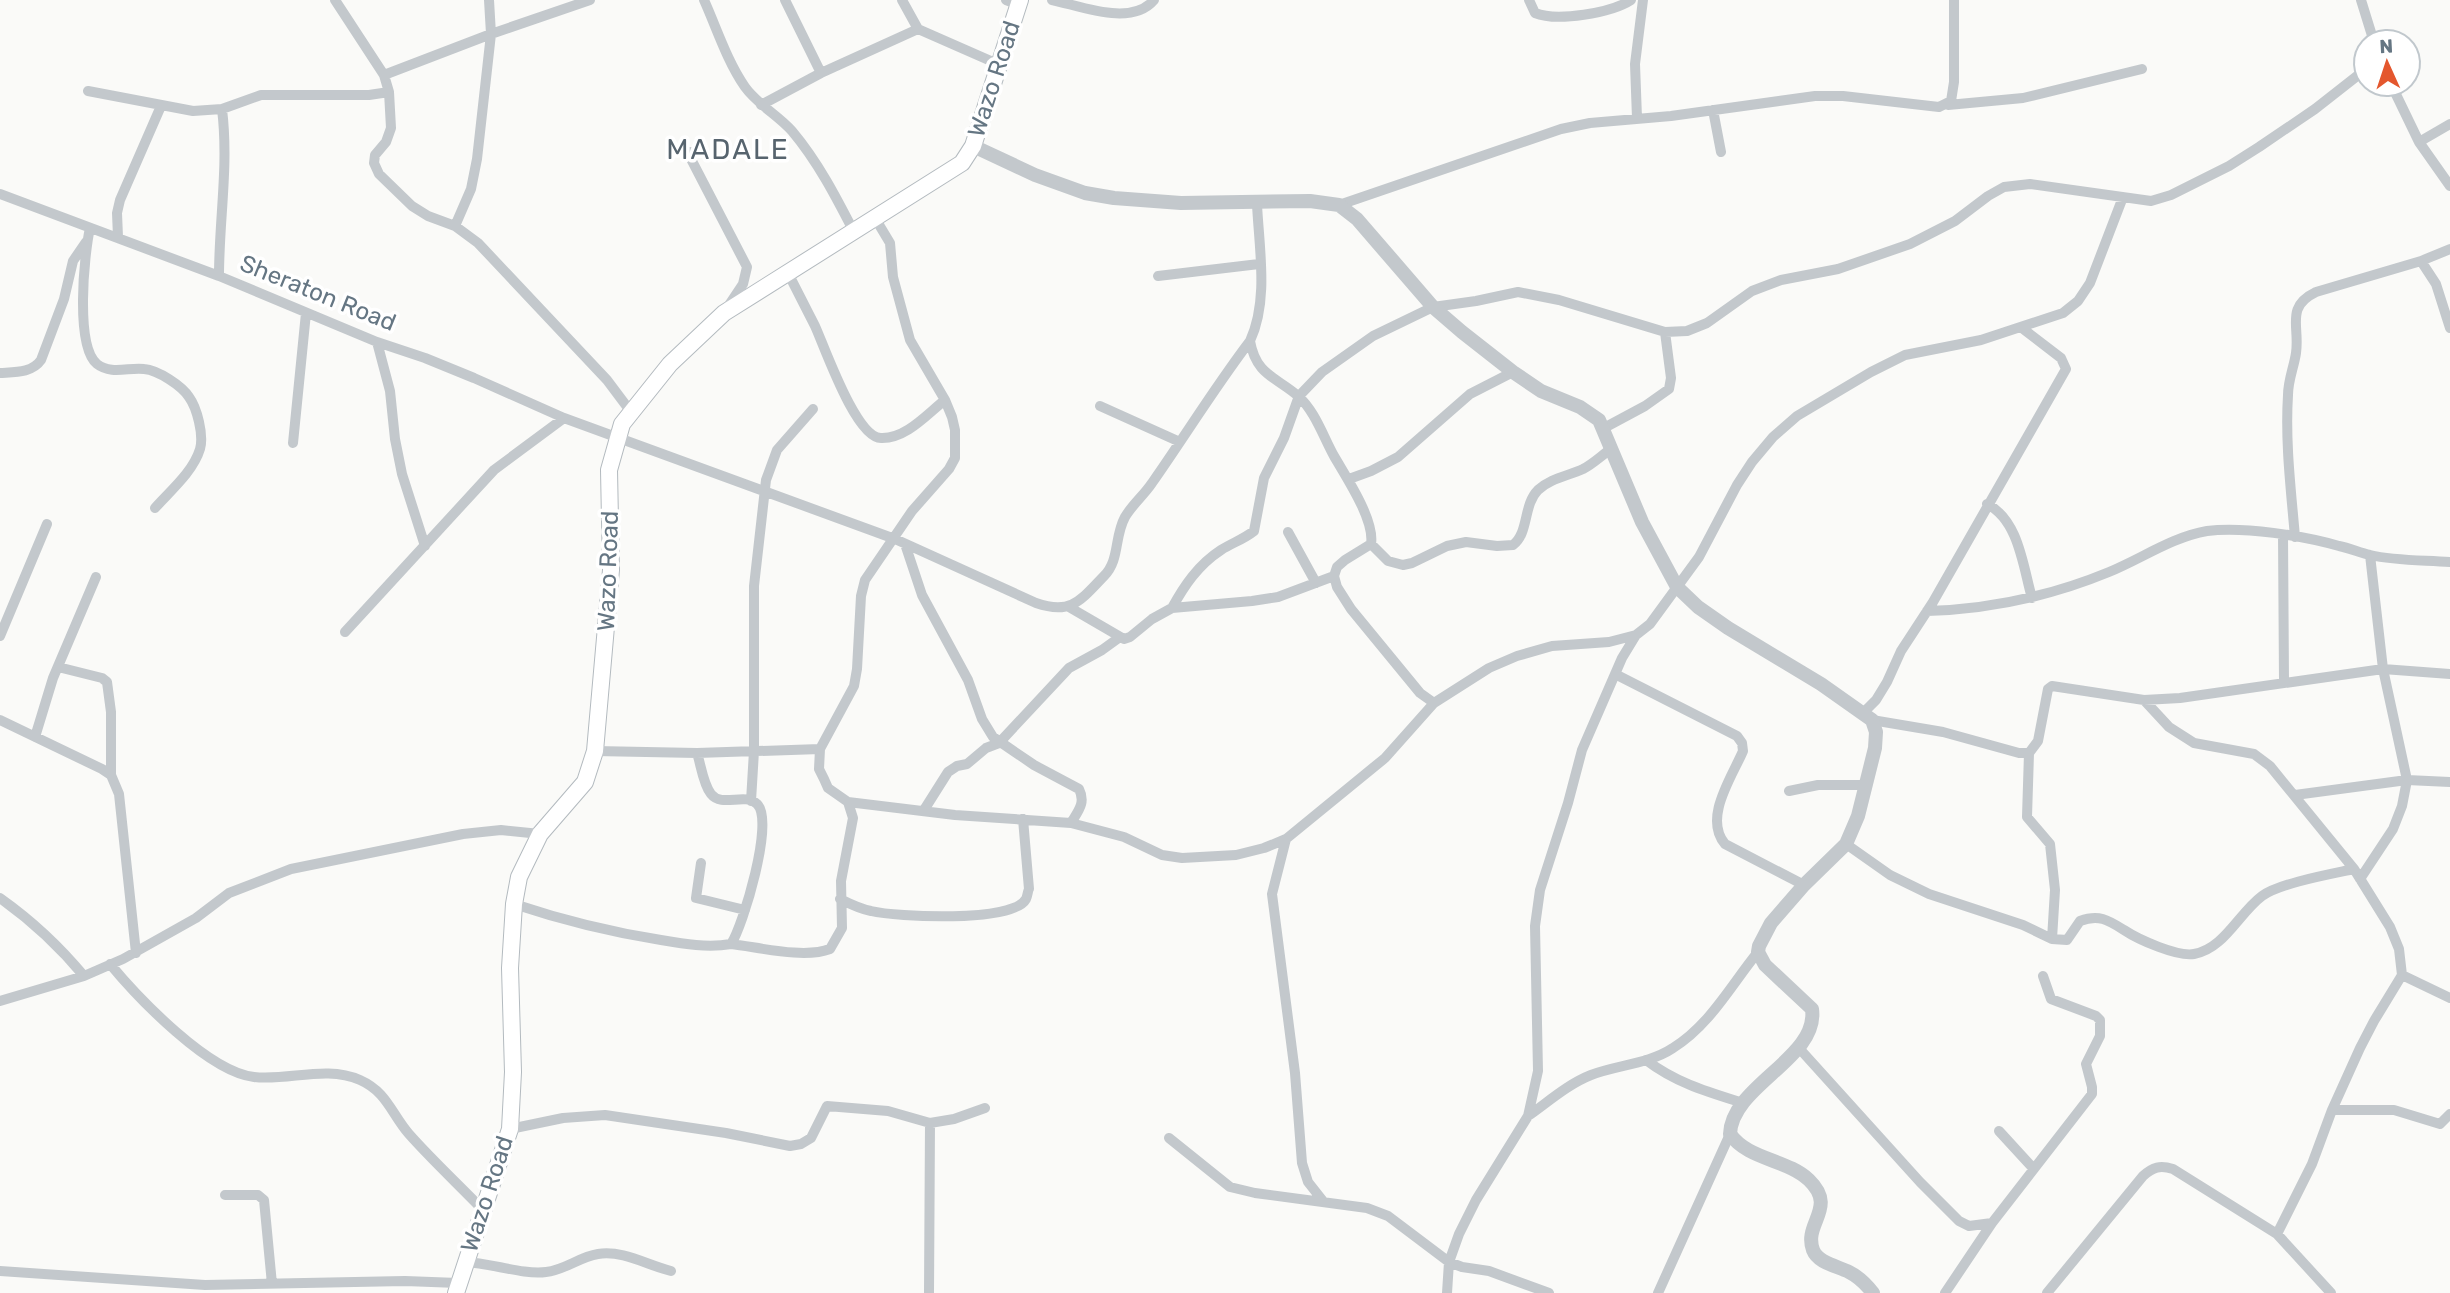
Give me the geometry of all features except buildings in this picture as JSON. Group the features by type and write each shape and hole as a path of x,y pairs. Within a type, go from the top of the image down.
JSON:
{"main road":[{"name":"Wazo Road","path":"457,1288 510,1129 513,1072 510,968 514,904 519,877 540,834 585,782 595,751 611,570 609,470 622,424 670,364 724,313 962,163 973,146 1000,65 1015,2"}],"street":[{"path":"335,0 384,75 391,108 391,128 386,142 375,155 374,163 379,174 412,206 428,216 456,226 478,243 607,380 631,412"},
{"path":"456,226 473,179 491,34 489,0"},
{"path":"550,0 551,13"},
{"path":"384,75 590,0"},
{"path":"704,0 737,74 761,105 781,120 806,149 827,179 855,232"},
{"path":"785,0 821,73"},
{"path":"902,0 918,29 1000,65"},
{"path":"1052,0 1126,13 1135,13 1154,0"},
{"path":"1529,0 1535,13 1543,15 1595,14 1612,10 1632,0"},
{"path":"1637,118 1634,64 1643,0"},
{"path":"1948,105 1951,102 1954,82 1954,0"},
{"path":"2361,0 2370,28"},
{"path":"761,105 821,73 918,29"},
{"path":"973,146 1035,175 1084,193 1145,201 1257,204 1310,201 1339,205 1561,129 1815,96 1843,96 1939,107 2023,98 2142,69"},
{"path":"1172,608 1184,584 1205,562 1254,531 1264,478 1284,438 1299,396 1322,372 1373,336 1433,307 1518,292 1559,300 1665,332 1687,331 1707,323 1752,291 1781,280 1838,269 1910,244 1955,221 2004,187 2029,184 2151,201 2189,188 2276,136 2352,79"},
{"path":"88,91 193,111 222,109 261,95 388,92"},
{"path":"2398,98 2419,142 2450,186"},
{"path":"118,237 120,200 161,106"},
{"path":"219,276 220,232 226,177 222,109"},
{"path":"1713,110 1721,152"},
{"path":"2419,142 2450,124"},
{"path":"690,152 691,159 747,267 743,284 724,313"},
{"name":"Sheraton Road","path":"0,194 89,234 118,237 219,276 377,342 437,363 564,418 900,541 1036,603 1050,608 1069,607"},
{"path":"1447,1293 1449,1262 1459,1234 1476,1200 1528,1116 1538,1071 1536,906 1582,750 1615,674 1636,635 1650,624 1699,557 1752,462 1773,437 1797,416 1905,355 1981,340 2063,313 2078,301 2090,283 2123,197"},
{"path":"1257,204 1259,323 1250,341 1123,522 1115,542 1112,566 1069,607 1124,639 1172,608 1278,597 1334,576"},
{"path":"1339,205 1357,219 1433,307 1513,373 1552,397 1592,414 1604,428 1642,522 1677,587 1698,607 1868,716 2029,753"},
{"path":"876,218 890,243 893,277 910,340 945,400 955,430 955,458 949,469 912,511 900,541 862,588 853,686 820,749 819,769 828,788 848,802 955,815 1071,823 1124,837 1163,855 1182,858 1236,855 1286,839 1385,758 1434,703 1489,668 1552,646 1609,642 1636,635"},
{"path":"0,373 28,370 36,367 41,360 65,299 73,261 89,234"},
{"path":"89,234 83,292 87,350 97,364 107,368 127,371 146,369 168,380 190,398 198,425 201,443 196,458 155,508"},
{"path":"2295,537 2287,423 2290,376 2296,354 2296,310 2303,298 2316,292 2421,261 2450,249"},
{"path":"2421,261 2436,284 2450,328"},
{"path":"1158,276 1259,264"},
{"path":"788,273 853,410 871,435 882,438 902,433 945,400"},
{"path":"293,443 306,313"},
{"path":"1868,716 1901,651 1927,611 2066,369 2061,358 2022,328"},
{"path":"1604,428 1645,406 1669,389 1671,378 1665,332"},
{"path":"1250,341 1252,353 1266,373 1299,396 1325,435 1349,479 1371,534 1371,544 1388,561 1403,565 1412,563 1440,548 1466,542 1513,545 1520,537 1528,505 1537,491 1554,480 1585,468 1611,449"},
{"path":"377,342 390,391 402,474 425,546"},
{"path":"1349,479 1398,457 1470,394 1513,373"},
{"path":"1100,406 1180,442"},
{"path":"751,801 754,751 754,586 764,492 770,464 777,450 813,409"},
{"path":"345,632 494,470 564,418"},
{"path":"1987,504 1998,509 2012,531 2032,598"},
{"path":"0,636 47,524"},
{"path":"1927,611 1949,611 2032,598 2098,576 2180,539 2206,531 2230,529 2283,535 2370,555 2450,562"},
{"path":"1288,532 1317,583"},
{"path":"2283,535 2284,682"},
{"path":"900,541 922,595 968,680 982,719 996,740 1079,789 1082,805 1071,823"},
{"path":"1371,544 1337,567 1334,576 1337,587 1351,609 1420,693 1434,703"},
{"path":"1846,844 1889,875 1929,894 2023,926 2052,939 2067,940 2080,922 2103,918 2125,931 2178,953 2191,955 2204,952 2216,944 2264,894 2357,874 2393,829 2402,806 2407,780 2383,669 2370,555"},
{"path":"35,737 58,667 96,576"},
{"path":"924,810 948,772 967,764 996,740 1069,668 1121,637"},
{"path":"58,667 102,678 108,684 111,775 119,794 123,820 128,894 136,953"},
{"path":"2052,939 2054,870 2050,844 2027,817 2029,753 2038,741 2048,690 2052,686 2144,700 2180,698 2383,669 2450,674"},
{"path":"1615,674 1737,736 1743,751 1718,809 1717,830 1721,840 1804,885"},
{"path":"2144,700 2179,735 2194,743 2254,754 2270,766 2357,874 2390,927 2399,949 2402,975 2374,1021 2332,1110 2312,1164 2277,1234"},
{"path":"1528,1116 1588,1076 1671,1050 1711,1016 1758,952 1771,923 1804,885 1846,844 1867,785 1875,748 1876,732 1868,716"},
{"path":"0,720 111,775"},
{"path":"595,751 697,753 820,749"},
{"path":"697,753 713,796 723,800 751,801 761,809 762,841 738,934 730,944"},
{"path":"2295,795 2407,780 2450,782"},
{"path":"1789,791 1818,785 1867,785"},
{"path":"514,904 579,925 687,944 730,944 799,952 827,950 837,940 841,931 841,881 853,818 848,802"},
{"path":"853,818 866,804"},
{"path":"841,899 873,912 947,917 1007,910 1021,904 1027,899 1028,888 1023,819"},
{"path":"0,1001 84,976 136,953 196,918 229,893 291,869 463,834 501,830 540,834"},
{"path":"1286,839 1274,887 1273,910 1284,976 1302,1163 1308,1182 1323,1201"},
{"path":"701,863 696,898 745,910"},
{"path":"0,898 66,954 84,976"},
{"path":"1658,1293 1730,1134 1730,1126 1743,1103 1798,1047 1811,1028 1812,1009 1765,965 1758,952"},
{"path":"110,964 129,986 181,1035 219,1064 236,1073 254,1077 305,1073 344,1076 371,1086 385,1097 408,1133 483,1210"},
{"path":"1945,1293 1992,1223 2092,1094 2086,1064 2102,1028 2101,1020 2050,999 2043,975"},
{"path":"2402,975 2450,998"},
{"path":"1798,1047 1920,1182 1959,1221 1969,1226 1992,1223"},
{"path":"1646,1060 1689,1086 1743,1103"},
{"path":"510,1129 563,1118 605,1115 726,1133 790,1146 802,1144 811,1138 827,1106 888,1111 930,1123 954,1119 985,1108"},
{"path":"2332,1110 2395,1110 2433,1124 2448,1121"},
{"path":"929,1293 930,1123"},
{"path":"1999,1131 2033,1168"},
{"path":"1730,1134 1742,1147 1807,1178 1821,1200 1820,1213 1811,1241 1814,1253 1850,1272 1873,1293"},
{"path":"1169,1138 1230,1187 1255,1194 1367,1208 1388,1216 1449,1262 1489,1271 1549,1293"},
{"path":"2047,1293 2143,1176 2155,1167 2173,1170 2277,1234 2331,1293"},
{"path":"225,1195 258,1195 264,1200 272,1284"},
{"path":"465,1262 547,1272 563,1269 597,1254 611,1254 627,1256 671,1271"},
{"path":"0,1271 247,1289 272,1284 405,1281 457,1288"}],"district":[{"name":"MADALE","path":"728,149"}]}
